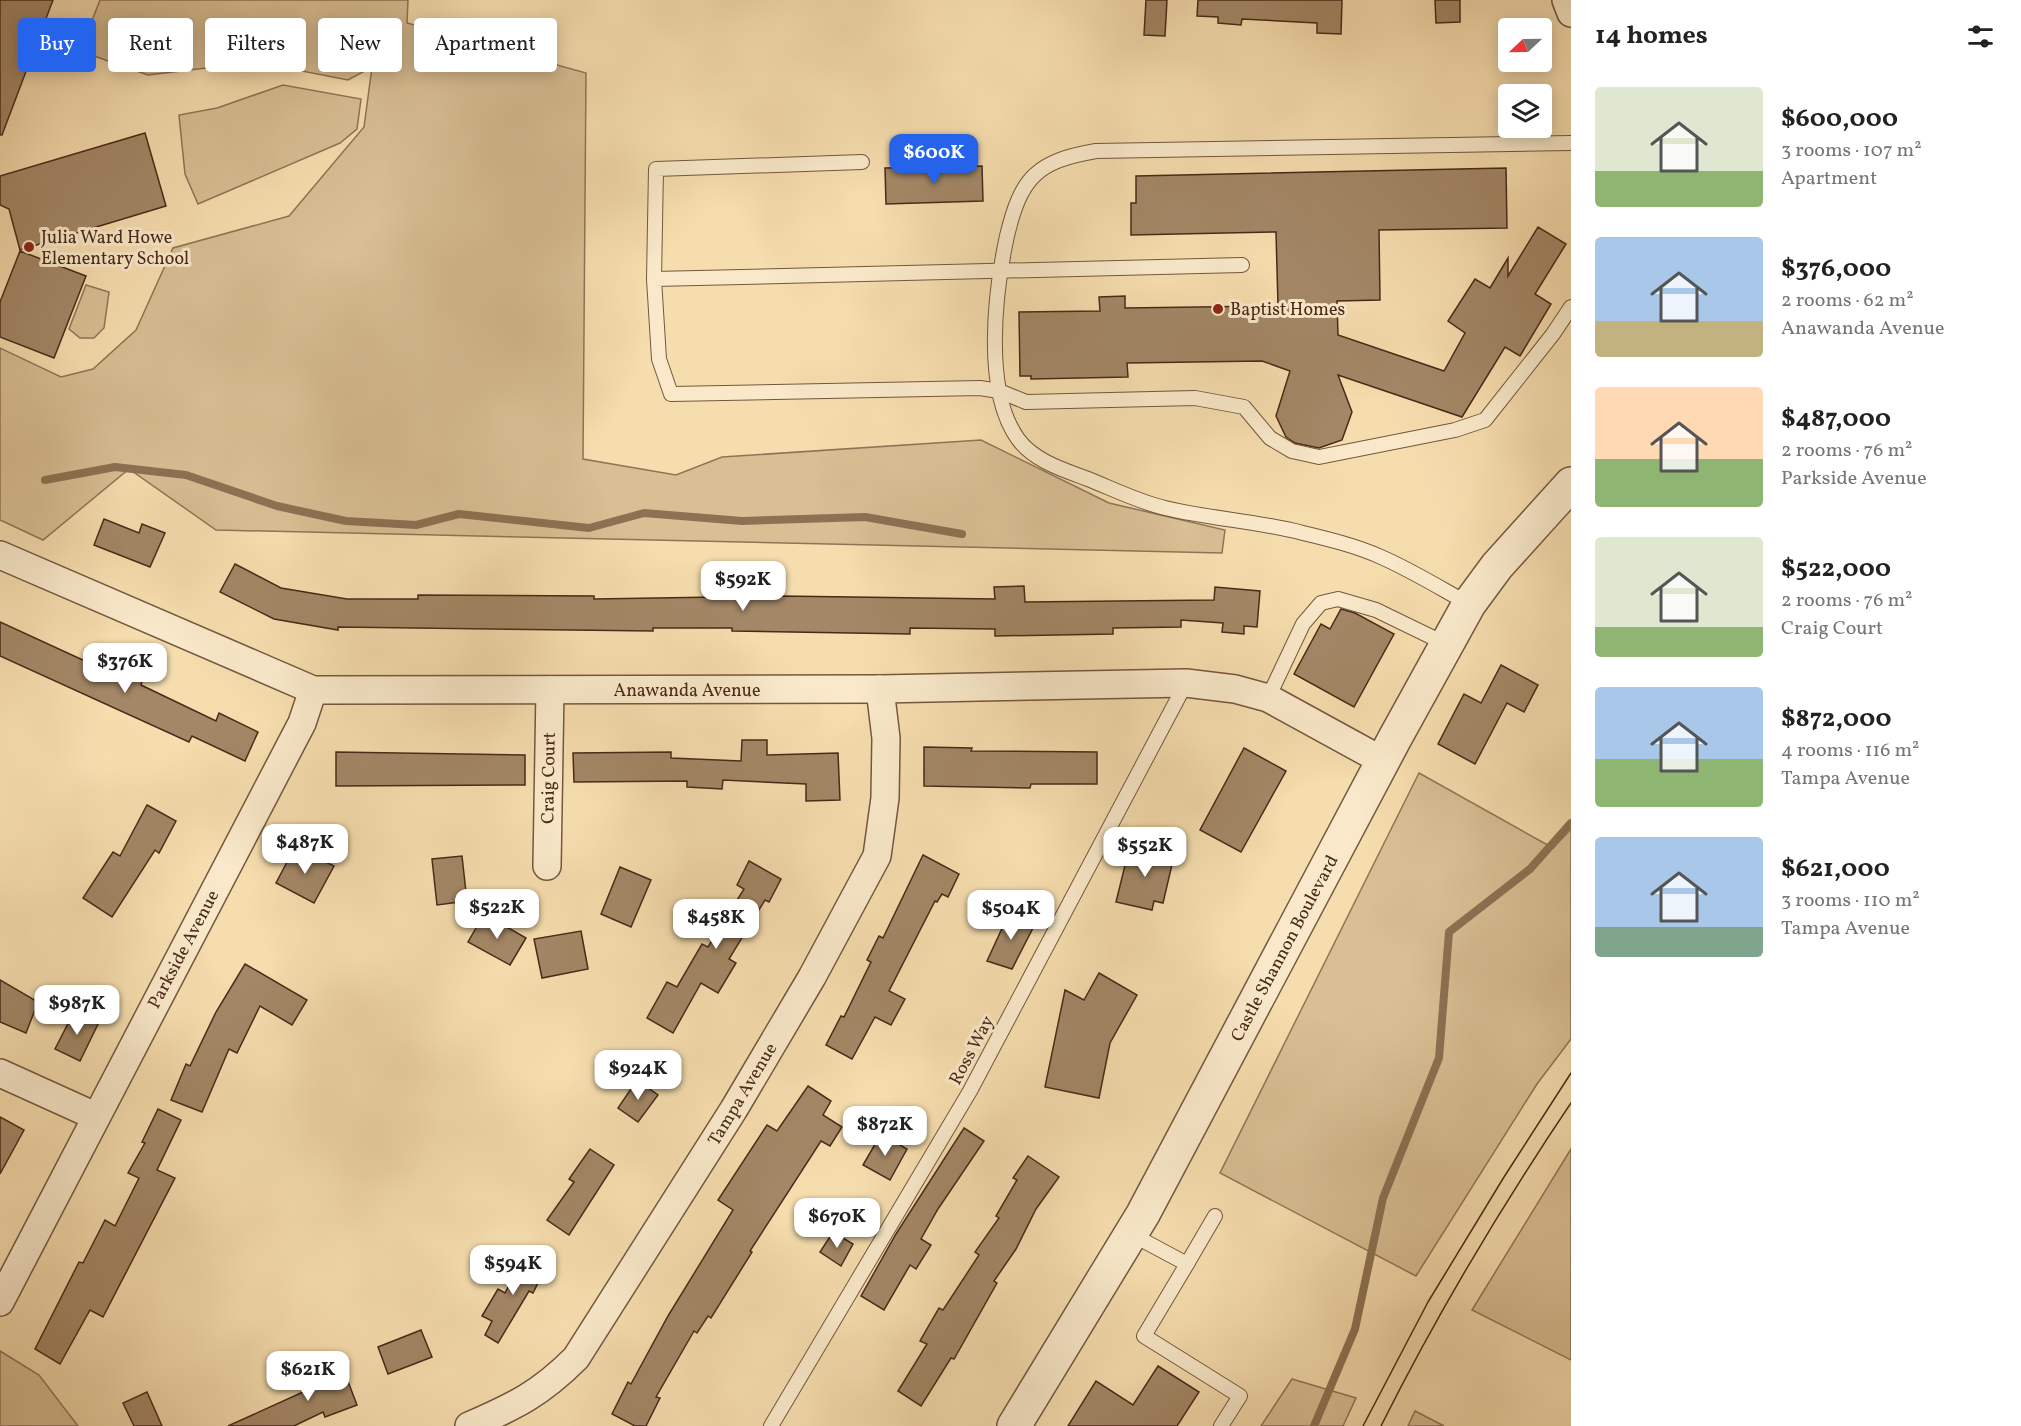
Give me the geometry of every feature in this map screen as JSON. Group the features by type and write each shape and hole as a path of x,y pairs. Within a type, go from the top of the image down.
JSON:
{"street":[{"path":"1566,0 1571,13"},
{"name":"Castle Shannon Boulevard","path":"1014,1426 1131,1234 1469,604 1497,566 1571,484"},
{"name":"Anawanda Avenue","path":"0,555 313,690 880,689 1186,683 1235,689 1268,698 1383,761"},
{"name":"Tampa Avenue","path":"468,1426 512,1407 549,1385 576,1358 734,1109 812,977 877,856 885,778 886,738 880,689"},
{"name":"Parkside Avenue","path":"0,1302 302,723 313,690"},
{"name":"Craig Court","path":"547,866 550,690"},
{"path":"0,1074 95,1116"}],"lane":[{"path":"1469,604 1380,556 1302,532 1163,508 1053,466 1030,451 1018,440 1006,417 999,391 996,356 999,273 1014,206 1024,185 1057,159 1074,154 1096,151 1299,146 1571,143"},
{"path":"862,162 656,169 654,279 659,359 671,394 980,388 999,391 1026,402 1196,398 1244,407 1270,438 1292,451 1319,457 1455,430 1485,420 1553,334 1571,307"},
{"path":"654,279 999,273 1242,265"},
{"path":"1268,698 1303,624 1321,603 1338,599 1376,610 1446,644"},
{"name":"Ross Way","path":"771,1426 970,1091 1186,683"},
{"path":"1215,1216 1144,1336 1240,1396 1221,1426"},
{"path":"1131,1234 1187,1264"}],"shaded area":[{"path":"100,0 408,0 407,23 414,25 414,72 557,72 557,65 586,73 583,459 676,475 722,457 981,440 1109,503 1225,530 1222,553 216,530 129,469 43,540 0,520 0,348 61,377 93,369 136,330 173,248 289,216 364,127 371,72 402,72 402,18 318,18 318,72 363,72 348,80 306,72 306,18 205,18 205,68 193,70 193,18 108,18 108,61 96,57 96,18 93,18"},
{"path":"140,72 173,72 148,75"},
{"path":"283,85 361,99 357,129 340,143 198,204 185,174 179,115 217,108"},
{"path":"86,285 109,292 104,328 94,338 80,338 69,329"},
{"path":"1419,773 1553,848 1571,829 1571,1039 1537,1084 1416,1276 1220,1173"},
{"path":"1571,1149 1571,1360 1472,1310"},
{"path":"0,1351 39,1375 78,1426 0,1426"},
{"path":"1292,1379 1356,1398 1343,1426 1261,1426"},
{"path":"1415,1411 1444,1426 1408,1426"}],"building":[{"path":"0,0 53,0 46,18 18,18 18,72 26,72 2,135 0,135"},
{"path":"1146,0 1167,0 1165,36 1144,35"},
{"path":"1198,0 1342,0 1341,34 1317,33 1317,23 1242,19 1241,25 1218,23 1218,17 1197,16"},
{"path":"1435,0 1460,0 1460,22 1436,23"},
{"name":"Julia Ward Howe Elementary School","path":"145,133 166,206 20,250 9,209 0,205 0,176"},
{"path":"982,166 983,201 886,204 885,168"},
{"name":"Baptist Homes","path":"1506,168 1507,228 1379,230 1380,300 1337,301 1338,335 1444,371 1465,333 1448,321 1475,279 1490,288 1508,258 1508,276 1538,227 1566,244 1535,294 1551,304 1520,356 1505,347 1462,417 1338,375 1352,412 1342,440 1319,448 1295,443 1286,437 1276,416 1290,371 1262,361 1127,363 1128,377 1031,379 1031,376 1020,376 1019,312 1100,311 1099,297 1125,296 1125,308 1278,306 1276,232 1131,235 1131,203 1136,203 1136,176"},
{"path":"20,251 86,276 54,358 0,337 0,302"},
{"path":"104,519 139,533 142,524 165,533 150,567 94,545"},
{"path":"235,564 281,588 347,599 418,599 418,595 594,596 594,599 780,596 995,599 994,587 1024,586 1025,602 1214,600 1215,587 1260,591 1257,627 1244,626 1244,634 1222,632 1223,623 1181,620 1181,627 1113,628 1113,634 995,636 995,629 910,628 910,634 732,631 732,628 653,628 653,631 338,627 338,630 274,619 220,592"},
{"path":"1341,609 1355,613 1394,634 1354,707 1294,674 1321,624 1330,629"},
{"path":"0,622 98,667 101,662 142,682 141,685 216,721 219,713 258,732 245,761 192,736 189,742 0,656"},
{"path":"1501,665 1538,685 1524,712 1507,703 1475,764 1438,744 1464,694 1481,703"},
{"path":"742,740 767,740 767,755 838,753 840,800 806,801 806,784 723,780 722,789 687,787 687,781 574,782 573,753 671,752 671,758 741,761"},
{"path":"924,747 972,748 971,751 1097,752 1097,784 1031,784 1030,788 924,786"},
{"path":"1244,748 1286,771 1241,852 1200,830"},
{"path":"336,752 525,755 525,785 336,786"},
{"path":"147,805 176,821 159,853 155,850 112,917 83,898 113,852 120,856"},
{"path":"1130,845 1174,856 1163,903 1154,901 1152,910 1116,902"},
{"path":"295,847 334,866 314,903 276,883"},
{"path":"923,855 959,874 948,897 942,894 937,902 935,901 889,991 905,999 891,1025 875,1017 852,1059 826,1045 841,1016 844,1017 871,962 867,960 879,936 883,938"},
{"path":"462,856 467,901 437,905 432,859"},
{"path":"749,861 781,879 769,902 765,900 729,959 736,963 718,993 701,983 673,1033 647,1018 667,982 677,987 702,944 708,947 744,889 737,885"},
{"path":"620,867 651,880 631,927 601,914"},
{"path":"1010,911 1035,924 1012,969 987,961"},
{"path":"484,914 526,938 510,965 468,942"},
{"path":"581,931 588,969 542,978 534,939"},
{"path":"245,964 307,1000 292,1025 260,1006 237,1053 229,1049 202,1112 171,1100 186,1064 190,1066 216,1012"},
{"path":"1099,973 1137,995 1110,1043 1099,1098 1045,1087 1065,990 1084,1000"},
{"path":"0,980 38,1002 26,1033 0,1022"},
{"path":"75,1010 99,1022 80,1061 55,1049"},
{"path":"637,1080 658,1095 638,1122 618,1108"},
{"path":"808,1086 831,1101 823,1115 842,1127 830,1146 821,1141 750,1251 752,1252 711,1318 708,1316 697,1333 694,1331 656,1397 660,1398 646,1426 635,1426 612,1414 628,1382 631,1384 668,1316 733,1210 718,1200 767,1125 777,1131"},
{"path":"158,1109 181,1120 157,1170 175,1178 103,1317 90,1310 60,1364 35,1349 79,1262 83,1263 105,1220 115,1226 139,1178 128,1173 145,1143 142,1142"},
{"path":"0,1117 24,1130 0,1174"},
{"path":"964,1128 984,1141 938,1209 921,1239 931,1245 916,1269 910,1265 884,1310 861,1296 896,1234"},
{"path":"881,1134 907,1149 890,1180 863,1165"},
{"path":"590,1149 614,1165 569,1235 547,1220 574,1182 569,1179"},
{"path":"1028,1156 1059,1177 1036,1209 1016,1249 994,1281 997,1283 954,1359 951,1358 921,1406 898,1391 927,1344 920,1341 939,1308 943,1310 979,1255 975,1252 999,1218 996,1216 1017,1180 1013,1178"},
{"path":"833,1232 853,1244 841,1266 820,1252"},
{"path":"526,1252 548,1263 533,1293 529,1291 498,1343 485,1335 492,1321 482,1316 498,1289 505,1293"},
{"path":"421,1330 432,1357 388,1374 378,1347"},
{"path":"341,1363 357,1405 325,1417 323,1412 294,1426 228,1426 314,1387 309,1375"},
{"path":"1158,1366 1199,1392 1177,1426 1068,1426 1096,1381 1133,1405"},
{"path":"147,1392 162,1426 134,1426 123,1403"}],"waterway":[{"path":"45,480 115,467 186,475 277,506 346,521 416,525 459,514 589,528 644,513 742,521 865,517 962,534"},
{"path":"1314,1426 1355,1329 1383,1198 1439,1058 1449,932 1530,869 1571,823"}],"tram line":[{"path":"1363,1426 1428,1302 1571,1073"},
{"path":"1381,1426 1424,1343 1471,1261 1571,1103"}],"place":[{"name":"Julia Ward Howe Elementary School","path":"29,247"},
{"name":"Baptist Homes","path":"1218,309"}]}
